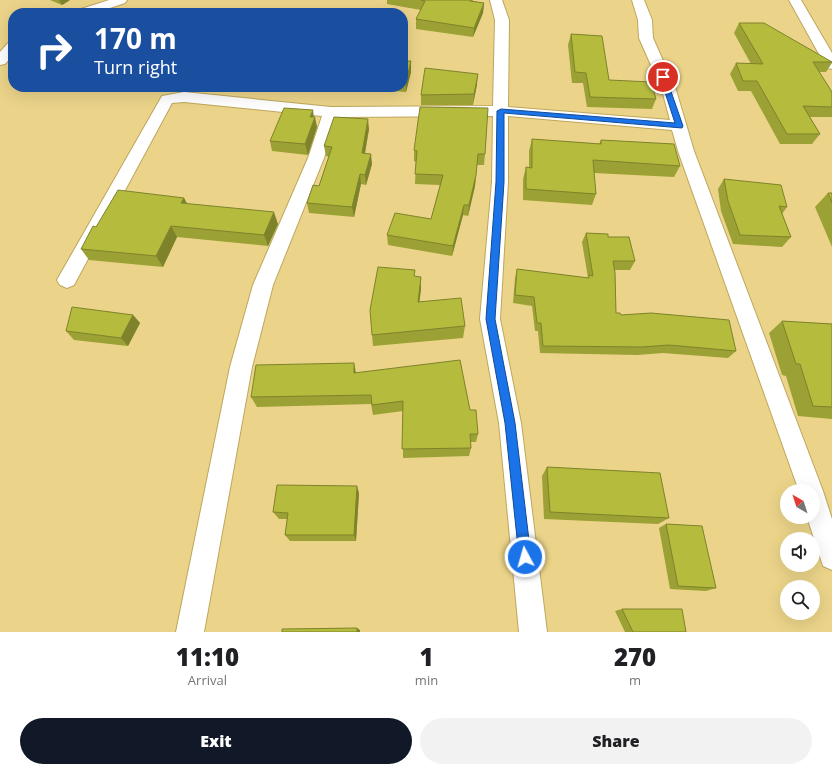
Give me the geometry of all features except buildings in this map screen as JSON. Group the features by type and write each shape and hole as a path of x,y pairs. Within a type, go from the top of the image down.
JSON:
{"street":[{"path":"98,8 121,0"},
{"path":"496,0 502,20 500,182 490,319 510,423 533,632"},
{"path":"638,0 645,20 646,38 669,90 686,151 808,484"},
{"path":"795,0 832,65"},
{"path":"0,61 8,52"},
{"path":"67,280 167,99 184,97 331,112 501,111 679,126"},
{"path":"190,632 191,620 220,487 241,367 263,286 316,158 331,112"},
{"path":"820,520 832,557"}],"route":[{"path":"525,557 510,423 490,319 500,182 501,111 679,126 669,90 663,77"}]}
